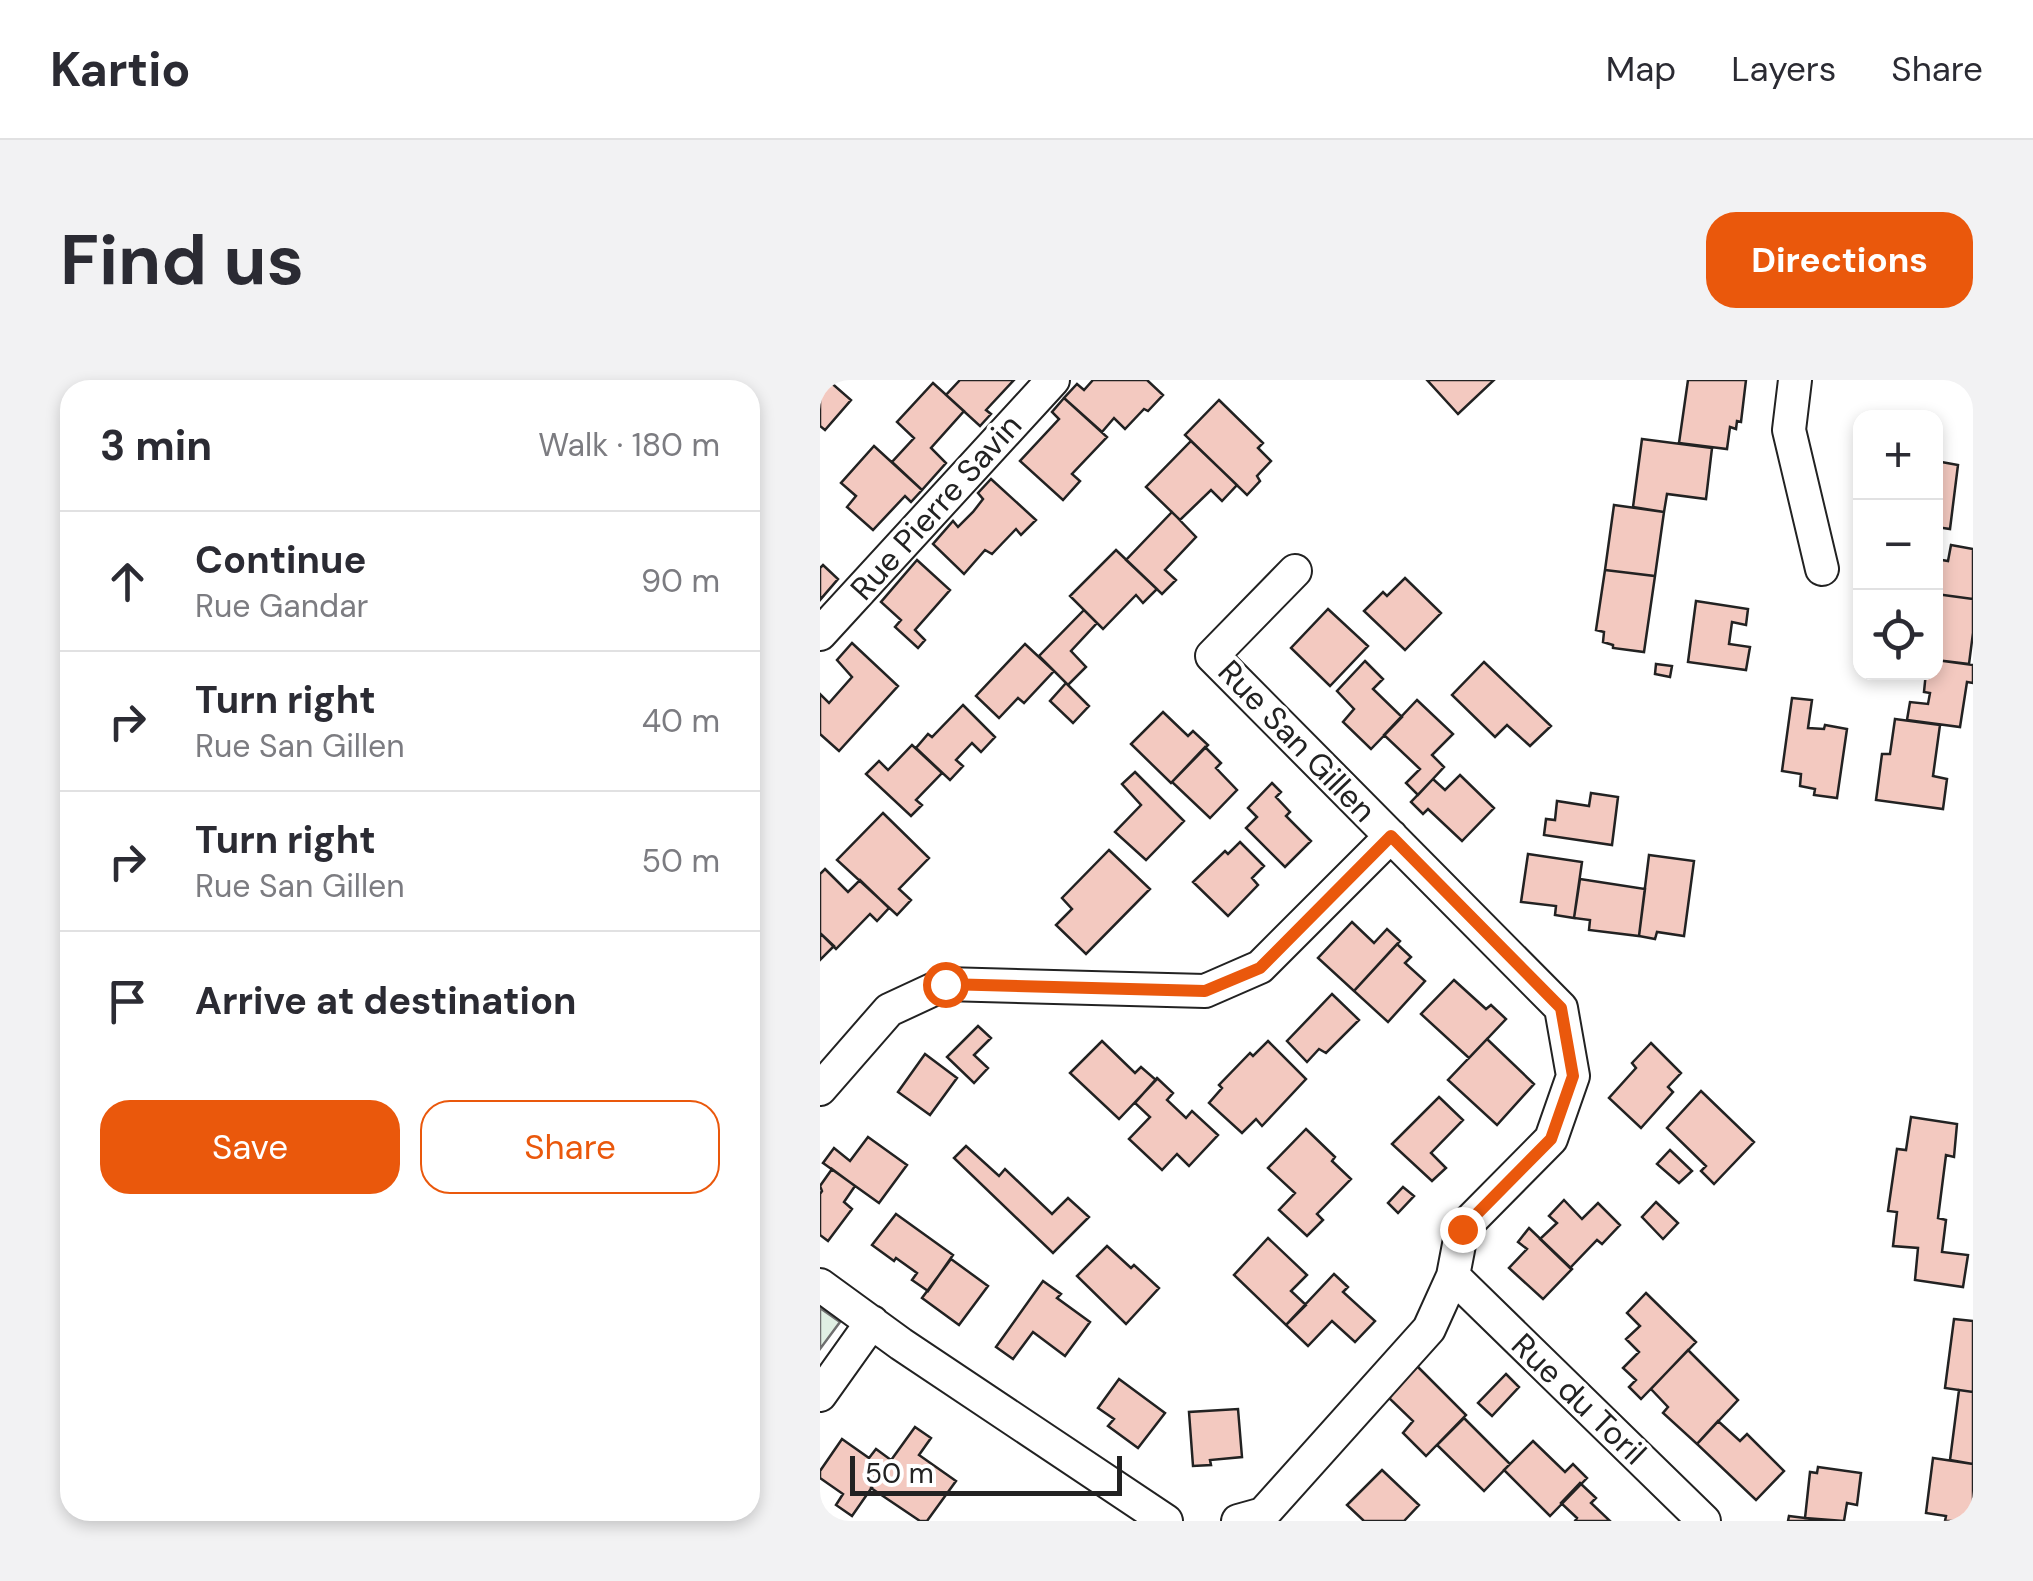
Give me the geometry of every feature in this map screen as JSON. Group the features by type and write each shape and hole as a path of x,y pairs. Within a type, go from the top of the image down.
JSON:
{"street":[{"name":"Rue Pierre Savin","path":"820,634 1053,380"},
{"path":"1795,380 1789,430 1822,569"},
{"name":"Rue San Gillen","path":"1238,1521 1264,1514 1429,1329 1453,1276 1462,1229 1551,1139 1573,1076 1561,1008 1212,656 1295,571"},
{"path":"820,1089 890,1010 945,984 1205,991 1260,968 1391,836"},
{"name":"Rue du Toril","path":"1453,1276 1704,1521"},
{"path":"820,1285 900,1344 1166,1521"},
{"path":"820,1395 872,1322"}],"green space":[{"path":"820,1308 840,1322 820,1349"}],"building":[{"path":"828,380 851,400 825,430 820,426 820,381 824,384"},
{"path":"960,380 1014,380 986,410 991,414 980,426 946,395"},
{"path":"1093,380 1147,380 1163,395 1125,429 1114,418 1102,432 1064,398 1077,384 1084,390"},
{"path":"1427,380 1494,380 1458,414"},
{"path":"1688,380 1746,380 1741,422 1737,421 1736,429 1730,427 1727,449 1679,443"},
{"path":"933,383 964,411 931,448 946,463 922,490 892,462 914,438 897,422"},
{"path":"1064,398 1107,437 1072,474 1080,481 1063,500 1020,461 1059,419 1052,412"},
{"path":"1219,400 1263,443 1258,448 1271,461 1247,495 1185,435"},
{"path":"1642,439 1712,448 1706,499 1667,494 1664,512 1633,507"},
{"path":"1191,441 1237,485 1222,501 1211,490 1180,520 1146,487"},
{"path":"874,446 922,490 911,502 905,496 873,530 847,507 856,496 841,483"},
{"path":"1943,462 1958,465 1950,529 1943,528"},
{"path":"991,479 1036,520 1021,535 1016,529 992,554 985,550 964,574 933,544 953,521 958,527 973,512 983,499 978,493"},
{"path":"1614,505 1664,512 1655,576 1605,570"},
{"path":"1172,512 1196,537 1165,570 1176,580 1162,594 1126,560"},
{"path":"1951,545 1973,549 1973,599 1943,595 1943,560 1948,561"},
{"path":"1116,550 1157,589 1143,603 1136,595 1103,629 1070,596"},
{"path":"917,560 950,590 915,630 925,640 918,648 895,627 901,620 881,602"},
{"path":"823,565 838,579 820,600 820,568"},
{"path":"1605,570 1655,576 1644,652 1613,648 1603,642 1604,632 1596,630"},
{"path":"1405,578 1441,613 1405,650 1364,611"},
{"path":"1943,595 1973,599 1969,664 1943,661"},
{"path":"1696,601 1748,609 1746,625 1732,622 1729,644 1750,647 1746,670 1688,662"},
{"path":"1328,609 1368,646 1330,686 1291,648"},
{"path":"1084,610 1097,623 1071,651 1086,667 1068,685 1039,656"},
{"path":"852,643 898,686 839,751 820,734 820,694 829,703 852,677 837,660"},
{"path":"1025,644 1054,671 1024,703 1018,698 999,718 976,696"},
{"path":"1365,661 1383,679 1373,689 1402,717 1371,749 1343,722 1354,709 1337,691"},
{"path":"1943,661 1973,665 1973,683 1967,682 1960,727 1907,720 1910,702 1928,704 1930,693 1924,692 1925,680 1943,680"},
{"path":"1484,662 1551,726 1530,746 1507,725 1495,737 1452,695"},
{"path":"1656,664 1672,666 1670,677 1655,674"},
{"path":"1066,683 1089,706 1073,723 1050,701"},
{"path":"1792,698 1812,700 1808,728 1824,729 1825,725 1847,729 1837,798 1814,795 1815,789 1800,786 1801,774 1782,771"},
{"path":"1417,700 1453,734 1432,755 1444,767 1418,795 1406,783 1420,769 1384,735"},
{"path":"963,705 995,737 981,752 972,743 956,760 963,766 950,780 916,748"},
{"path":"1163,712 1188,736 1193,731 1208,745 1171,783 1131,744"},
{"path":"1895,719 1940,725 1933,776 1947,779 1943,809 1876,800 1882,754 1890,754"},
{"path":"912,745 942,773 916,800 922,805 911,816 866,774 879,761 888,770"},
{"path":"1205,747 1221,763 1216,768 1237,790 1210,818 1172,782"},
{"path":"1135,772 1184,821 1146,860 1115,832 1141,805 1122,784"},
{"path":"1460,775 1494,808 1462,841 1428,809 1423,814 1411,802 1433,779 1445,790"},
{"path":"1272,783 1281,792 1276,797 1290,812 1286,816 1311,841 1285,867 1246,828 1257,817 1248,808"},
{"path":"1591,793 1618,797 1612,845 1544,835 1546,819 1555,820 1557,801 1589,806"},
{"path":"883,813 929,858 899,889 911,900 897,915 837,860"},
{"path":"1240,842 1264,866 1252,878 1258,885 1228,916 1193,882"},
{"path":"1109,850 1150,889 1086,954 1056,925 1072,909 1062,898"},
{"path":"1528,854 1582,862 1574,918 1555,915 1556,906 1521,902"},
{"path":"1649,855 1694,861 1684,936 1657,932 1655,939 1639,936"},
{"path":"825,869 848,892 860,880 889,908 877,921 870,914 836,949 820,933 820,874"},
{"path":"1580,879 1645,889 1639,936 1589,930 1590,920 1574,918"},
{"path":"1352,922 1374,943 1387,929 1400,941 1354,991 1318,958"},
{"path":"820,933 834,946 820,960"},
{"path":"1397,944 1411,957 1405,963 1425,981 1388,1022 1354,991"},
{"path":"1454,980 1486,1009 1491,1005 1506,1019 1469,1058 1421,1014"},
{"path":"1332,994 1359,1020 1326,1053 1319,1049 1307,1062 1287,1041"},
{"path":"978,1026 991,1038 974,1055 988,1068 974,1083 947,1057"},
{"path":"1487,1039 1534,1084 1497,1125 1448,1080"},
{"path":"1102,1041 1135,1073 1141,1067 1156,1080 1119,1119 1070,1073"},
{"path":"1268,1041 1306,1079 1262,1126 1256,1119 1242,1133 1209,1103 1222,1088 1219,1085 1250,1053 1253,1056"},
{"path":"1651,1043 1681,1073 1668,1087 1673,1092 1641,1128 1609,1098 1636,1068 1632,1063"},
{"path":"925,1054 957,1078 930,1115 898,1092"},
{"path":"1157,1078 1173,1093 1167,1100 1186,1118 1192,1111 1218,1135 1189,1166 1177,1154 1162,1170 1129,1139 1150,1117 1135,1103"},
{"path":"1701,1091 1754,1142 1714,1184 1701,1171 1706,1166 1667,1128"},
{"path":"1439,1097 1463,1120 1431,1153 1446,1168 1432,1181 1392,1144"},
{"path":"1911,1117 1957,1124 1954,1157 1946,1155 1938,1218 1946,1220 1942,1252 1968,1255 1963,1287 1915,1280 1918,1248 1893,1246 1897,1212 1888,1211 1897,1149 1906,1150"},
{"path":"1306,1129 1351,1179 1317,1214 1323,1220 1307,1236 1279,1210 1295,1193 1268,1168"},
{"path":"868,1137 907,1165 879,1203 823,1163 834,1148 850,1161"},
{"path":"966,1146 999,1176 1005,1169 1052,1214 1068,1198 1089,1217 1053,1253 954,1158"},
{"path":"1670,1150 1692,1171 1679,1183 1657,1164"},
{"path":"832,1169 855,1186 844,1202 852,1209 828,1241 820,1235 820,1186"},
{"path":"1403,1187 1414,1196 1398,1213 1388,1203"},
{"path":"1564,1200 1582,1219 1598,1203 1620,1225 1602,1244 1597,1240 1570,1268 1540,1239 1557,1223 1549,1216"},
{"path":"1656,1202 1678,1223 1663,1239 1642,1217"},
{"path":"896,1214 953,1255 928,1291 912,1280 917,1273 872,1245"},
{"path":"1529,1228 1572,1269 1543,1299 1509,1268 1527,1249 1518,1242"},
{"path":"1268,1238 1307,1275 1291,1291 1306,1305 1286,1325 1234,1275"},
{"path":"1107,1246 1159,1288 1126,1324 1077,1276"},
{"path":"951,1259 988,1286 959,1325 922,1298"},
{"path":"1334,1274 1348,1287 1343,1292 1375,1321 1355,1342 1332,1321 1308,1346 1286,1325"},
{"path":"1043,1281 1061,1294 1057,1298 1090,1322 1065,1356 1033,1332 1013,1359 996,1347"},
{"path":"1646,1293 1696,1342 1641,1399 1629,1387 1636,1380 1623,1368 1639,1352 1626,1339 1640,1326 1627,1313"},
{"path":"1954,1319 1973,1321 1973,1392 1945,1388"},
{"path":"1688,1350 1738,1400 1697,1444 1663,1413 1668,1407 1651,1389"},
{"path":"1417,1366 1466,1415 1426,1456 1403,1433 1413,1421 1389,1398"},
{"path":"1506,1374 1519,1387 1492,1416 1478,1403"},
{"path":"1119,1379 1165,1413 1138,1448 1108,1426 1114,1419 1098,1408"},
{"path":"1959,1390 1973,1392 1973,1464 1950,1460"},
{"path":"1238,1409 1242,1457 1193,1466 1189,1412"},
{"path":"1464,1418 1510,1464 1484,1491 1437,1445"},
{"path":"1718,1421 1740,1441 1747,1434 1784,1471 1756,1500 1697,1444"},
{"path":"915,1427 931,1438 919,1455 956,1481 927,1521 920,1521 871,1488"},
{"path":"842,1439 869,1458 876,1449 891,1460 852,1516 836,1505 843,1494 820,1478 820,1471"},
{"path":"1533,1441 1565,1472 1573,1464 1587,1478 1550,1516 1504,1470"},
{"path":"1933,1458 1973,1464 1973,1521 1945,1521 1946,1516 1926,1513"},
{"path":"1818,1467 1861,1473 1857,1505 1847,1503 1844,1521 1805,1518 1810,1472 1817,1473"},
{"path":"1382,1470 1419,1505 1404,1521 1364,1521 1347,1505"},
{"path":"1580,1483 1596,1498 1591,1503 1610,1521 1575,1521 1577,1518 1561,1503"},
{"path":"1789,1516 1805,1518 1831,1521 1788,1521"}],"route":[{"path":"945,984 1205,991 1260,968 1391,836 1561,1008 1573,1076 1551,1139 1462,1229"}]}
